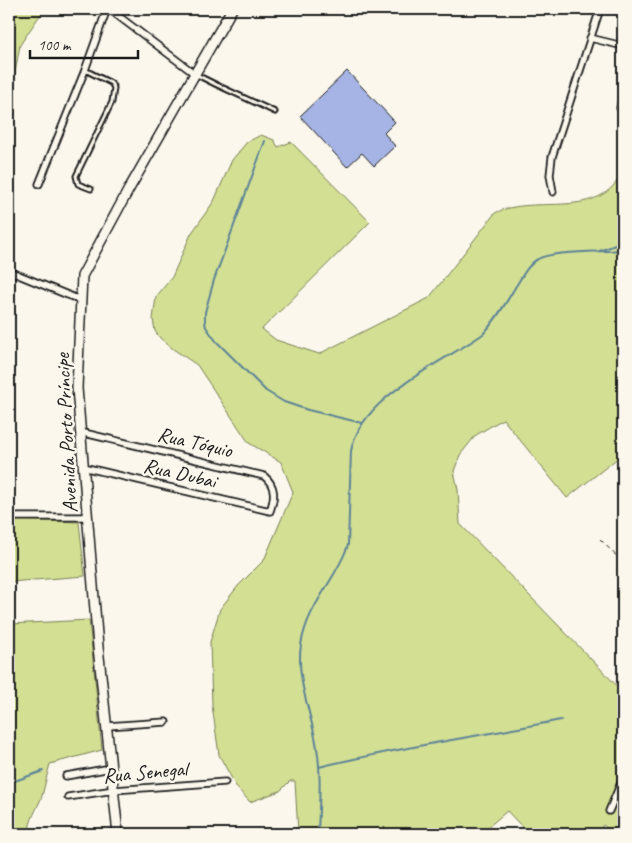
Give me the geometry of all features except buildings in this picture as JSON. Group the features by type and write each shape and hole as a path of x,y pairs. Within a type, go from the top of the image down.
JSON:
{"street":[{"path":"39,184 86,70 108,9 195,74"},
{"name":"Avenida Porto Príncipe","path":"118,834 87,517 77,388 82,276 129,189 232,9"},
{"path":"553,192 550,175 552,157 600,9"},
{"path":"590,38 623,46"},
{"path":"620,108 623,92"},
{"path":"9,270 80,300"},
{"name":"Rua Tóquio","path":"80,432 264,476 271,482 274,499 270,511"},
{"name":"Rua Dubai","path":"83,466 270,511"},
{"path":"9,517 87,517"},
{"path":"107,726 166,722"},
{"path":"66,776 111,768"},
{"path":"609,811 623,778"},
{"name":"Rua Senegal","path":"68,797 114,790 225,782"}],"lane":[{"path":"86,70 111,83 114,88 112,102 76,176 78,184 91,189"},
{"path":"195,74 275,112"}],"path":[{"path":"600,539 623,563"}],"green space":[{"path":"9,9 47,9 38,18 20,45 14,78 9,92"},
{"path":"261,135 274,140 278,147 291,142 370,222 262,329 276,340 319,354 429,298 495,213 529,205 583,202 599,196 613,186 623,170 623,454 567,498 503,419 476,435 460,455 454,471 458,490 460,524 623,692 623,834 616,834 603,825 599,834 529,834 507,811 480,834 298,834 295,781 290,781 280,791 250,802 237,788 219,755 212,705 210,642 220,609 238,586 264,560 293,492 281,462 249,443 197,365 160,338 155,331 153,319 156,297 172,277 191,234 214,201 232,160 247,142"},
{"path":"9,520 79,522 85,576 9,582"},
{"path":"89,620 102,750 50,764 42,796 30,824 29,834 9,834 9,624"}],"waterway":[{"path":"265,141 214,280 205,312 206,327 216,341 266,391 284,402 362,423"},
{"path":"597,252 623,242"},
{"path":"318,834 319,765 316,742 300,670 301,645 316,604 337,570 348,545 351,451 358,431 370,414 405,383 483,334 501,311 534,261 555,254 623,250"},
{"path":"319,767 561,720"},
{"path":"9,783 43,771"}]}
